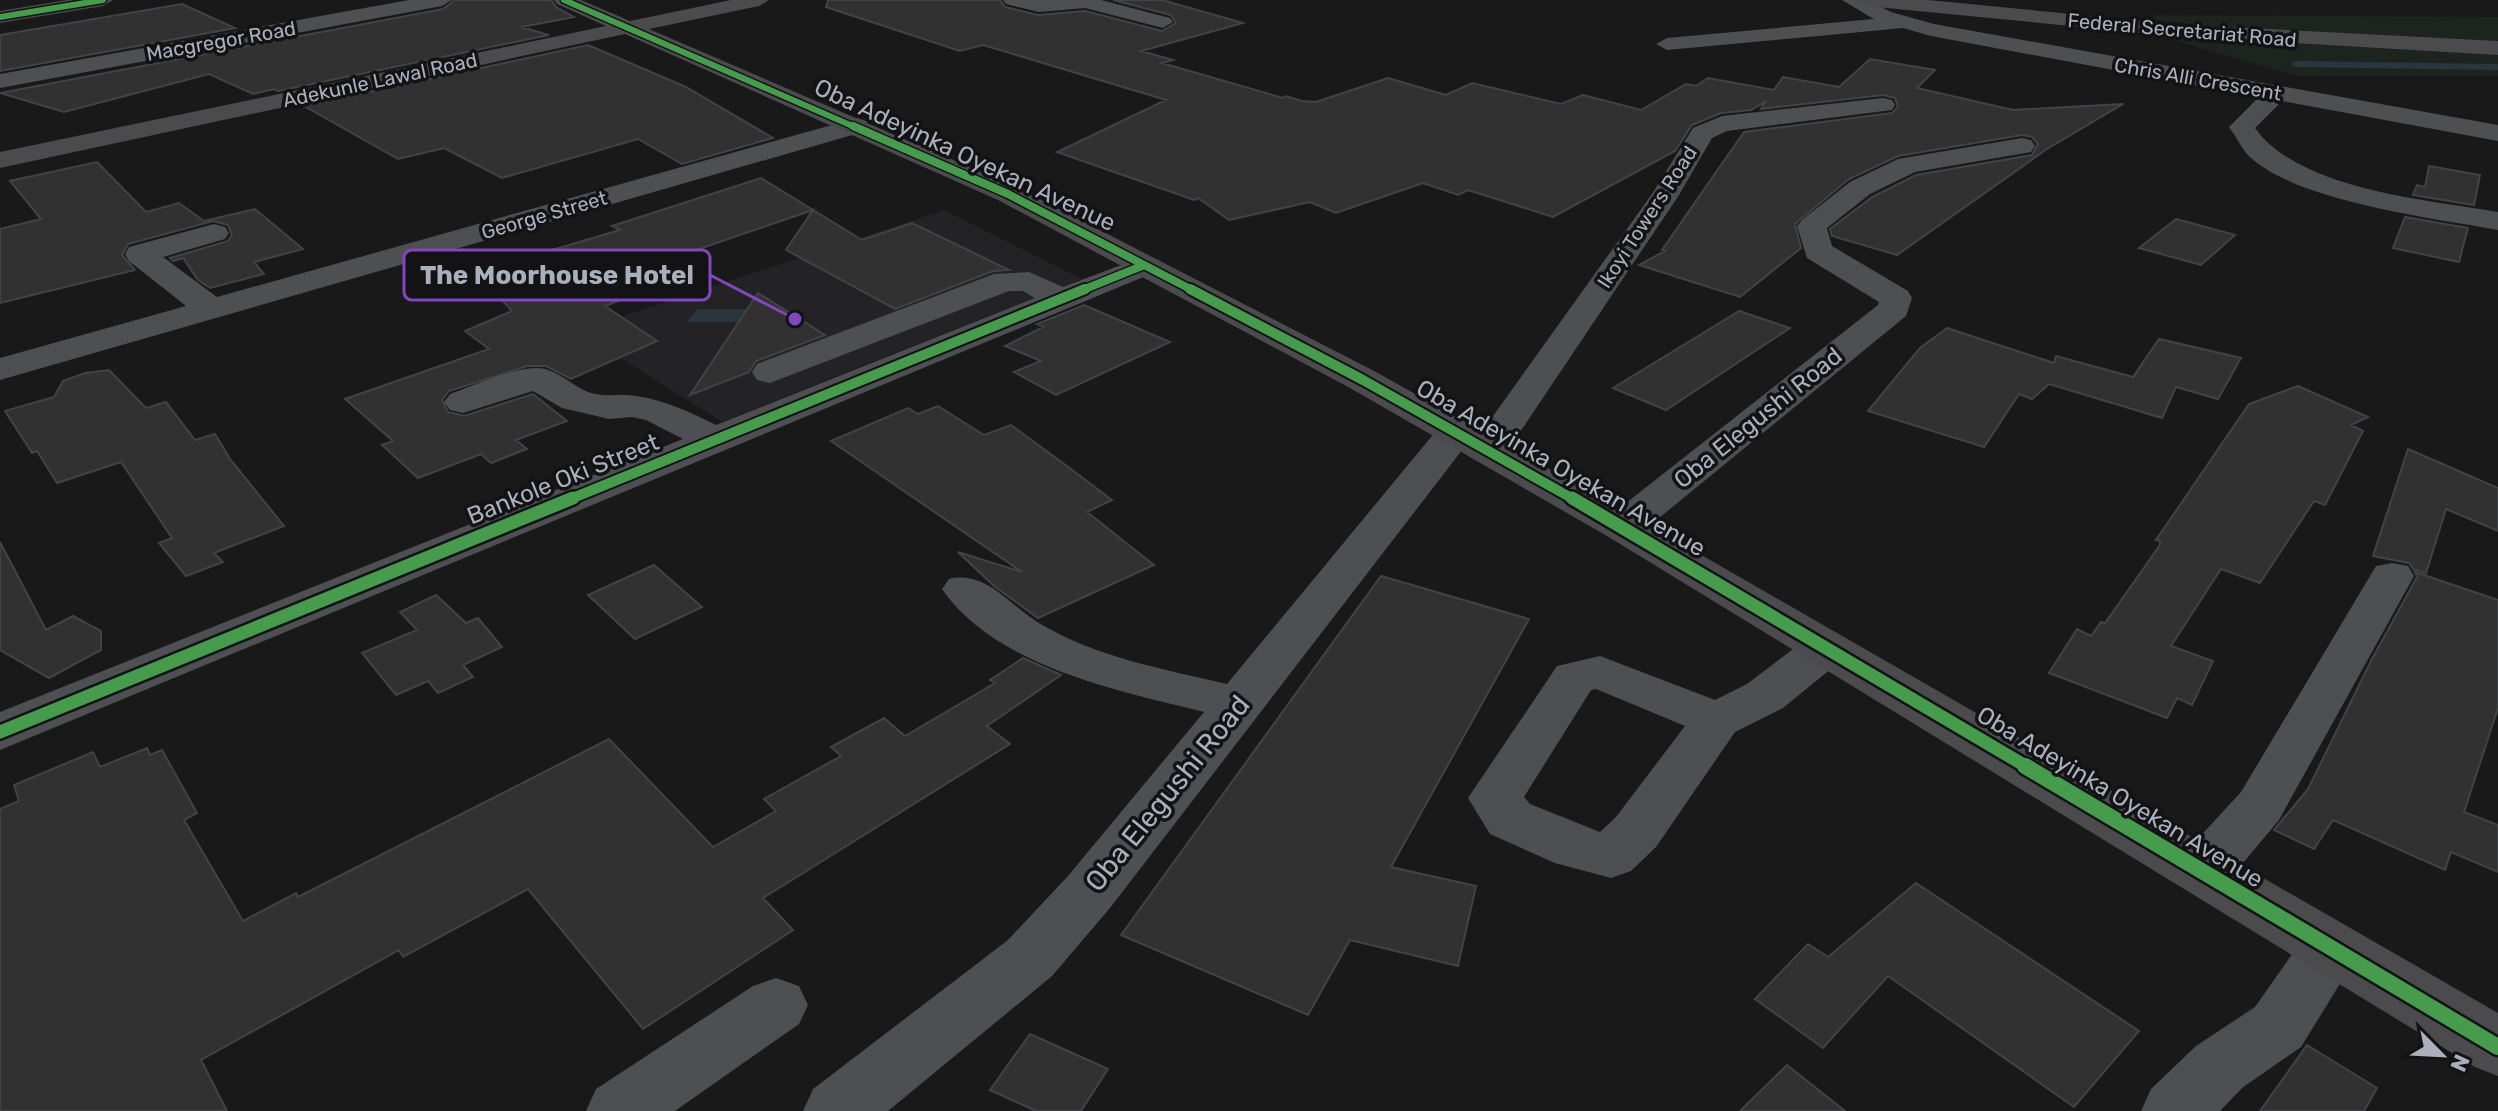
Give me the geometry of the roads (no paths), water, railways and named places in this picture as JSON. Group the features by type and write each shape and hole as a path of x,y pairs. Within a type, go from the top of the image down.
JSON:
{"main road":[{"path":"0,17 103,0"},
{"name":"Oba Adeyinka Oyekan Avenue","path":"564,0 1008,194 1363,380 1622,527 2498,1047"},
{"name":"Adekunle Lawal Road","path":"0,160 759,0"},
{"name":"Federal Secretariat Road","path":"1866,0 2257,29 2498,40"},
{"name":"Federal Secretariat Road","path":"1938,4 2269,37 2498,48"}],"street":[{"name":"Macgregor Road","path":"0,81 442,0"},
{"path":"1013,0 1039,6 1085,2 1125,13 1164,13"},
{"name":"Chris Alli Crescent","path":"1852,0 1903,22 2498,133"},
{"path":"1667,44 1903,22 1899,15 1904,11 1938,4"},
{"path":"7,100 139,66 164,69 102,86"},
{"path":"2276,94 2242,127 2247,142 2265,158 2288,171 2323,184 2498,221"},
{"name":"Ikoyi Towers Road","path":"1471,442 1665,195 1702,133 1722,124 1883,105"},
{"name":"George Street","path":"0,369 857,126"},
{"name":"Oba Elegushi Road","path":"1622,527 1894,309 1896,298 1818,251 1812,226 1860,188 1908,165 2022,146"},
{"path":"211,309 140,254 214,233"},
{"name":"Bankole Oki Street","path":"0,732 1142,266"},
{"path":"770,372 1005,281 1029,282 1062,299"},
{"path":"463,402 539,379 575,400 609,408 632,406 657,411 715,440"},
{"name":"Oba Elegushi Road","path":"837,1111 1030,958 1089,892 1239,704 1471,442"},
{"path":"2203,871 2260,806 2392,576"},
{"path":"965,589 989,614 1072,659 1239,704"},
{"path":"1717,720 1765,696 1826,648"},
{"path":"2175,1111 2219,1067 2278,1027 2331,948"},
{"path":"620,1111 776,1005"}],"waterway":[{"path":"2295,64 2498,67"}],"place":[{"name":"The Moorhouse Hotel","path":"795,319"}]}
